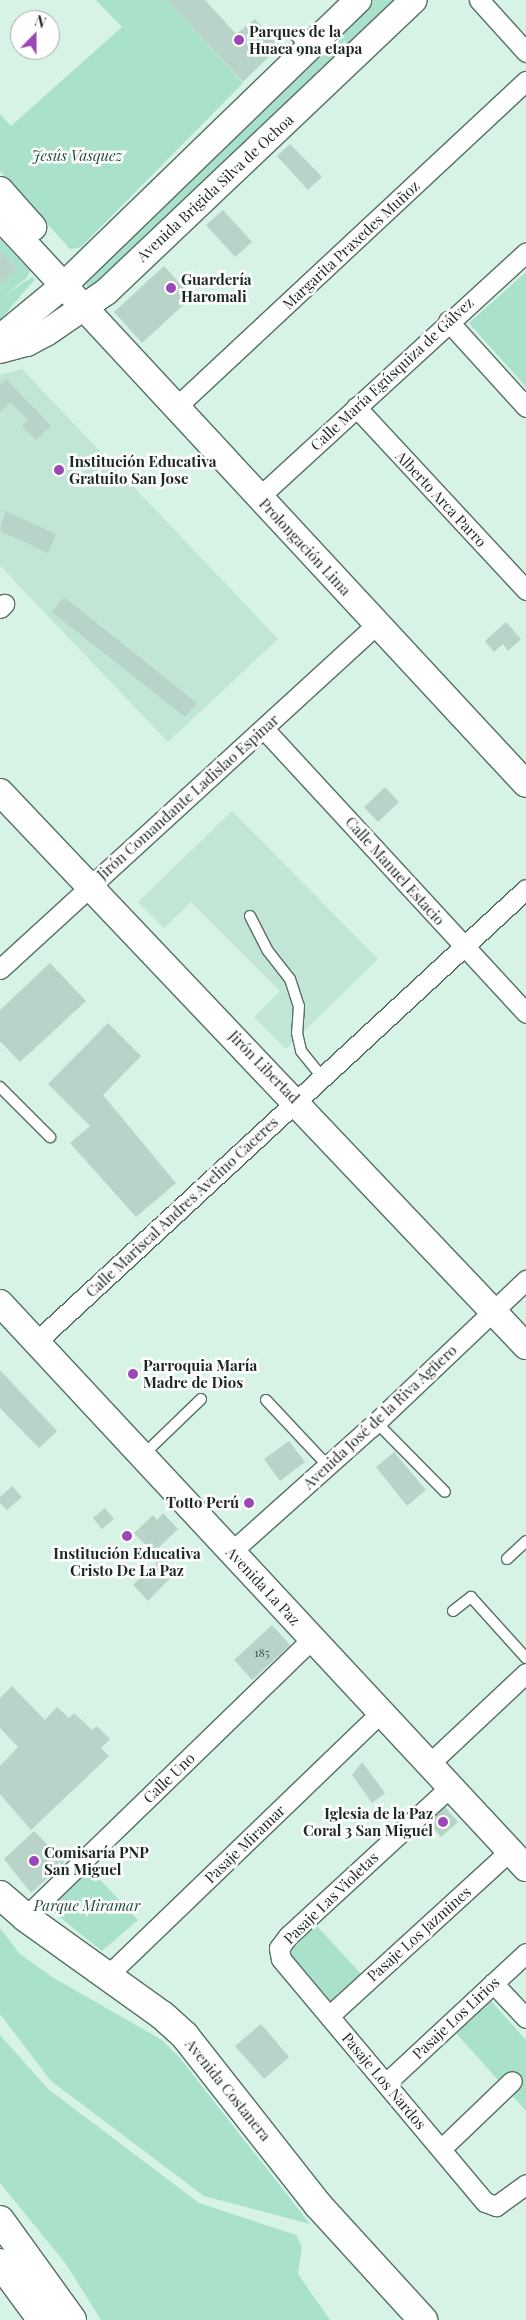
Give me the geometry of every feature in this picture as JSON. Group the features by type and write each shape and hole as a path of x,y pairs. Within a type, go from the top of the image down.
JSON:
{"main road":[{"name":"Avenida Costanera","path":"0,1895 25,1917 108,1975 185,2036 318,2205 423,2320"},
{"path":"0,2220 72,2320"},
{"path":"0,2263 42,2320"}],"street":[{"path":"0,338 69,280 301,42 358,0"},
{"name":"Avenida Brigida Silva de Ochoa","path":"0,350 27,343 84,309 414,0"},
{"path":"479,0 526,52"},
{"name":"Margarita Praxedes Muñoz","path":"176,408 526,81"},
{"path":"0,190 69,280"},
{"path":"0,217 69,280"},
{"name":"Calle María Egúsquiza de Gálvez","path":"258,497 448,321 526,252"},
{"name":"Prolongación Lima","path":"69,280 84,309 526,784"},
{"path":"448,321 526,407"},
{"name":"Alberto Arca Parro","path":"356,407 526,590"},
{"name":"Jirón Comandante Ladislao Espinar","path":"2,963 377,624"},
{"name":"Calle Manuel Estacio","path":"264,728 526,1013"},
{"name":"Jirón Libertad","path":"0,792 296,1100 526,1346"},
{"name":"Calle Mariscal Andres Avelino Caceres","path":"36,1342 320,1076 526,889"},
{"name":"Avenida José de la Riva Agüero","path":"231,1552 376,1422 526,1280"},
{"name":"Avenida La Paz","path":"0,1303 518,1860"},
{"name":"Calle Uno","path":"25,1917 312,1639"},
{"path":"429,1764 526,1673"},
{"name":"Pasaje Miramar","path":"108,1975 381,1712"},
{"name":"Pasaje Las Violetas","path":"279,1948 288,1936 450,1787"},
{"name":"Pasaje Los Jazmines","path":"329,2016 518,1860"},
{"name":"Pasaje Los Nardos","path":"279,1948 280,1959 386,2082 485,2202 496,2206 526,2184"},
{"name":"Pasaje Los Lirios","path":"386,2082 526,1953"},
{"path":"494,1983 526,2018"},
{"path":"441,2150 512,2082"}],"lane":[{"path":"250,916 268,950 290,979 299,1006 297,1033 301,1051 320,1076"},
{"path":"0,1087 50,1137"},
{"path":"142,1456 201,1399"},
{"path":"266,1400 328,1466"},
{"path":"376,1422 445,1492"},
{"path":"507,1559 526,1541"},
{"path":"453,1611 471,1597 526,1658"}],"shaded area":[{"name":"Institución Educativa Gratuito San Jose","path":"22,369 278,639 168,742 0,566 0,375"},
{"path":"232,811 378,959 286,1049 254,1017 280,991 191,902 164,928 138,902"}],"green space":[{"name":"Jesús Vasquez","path":"96,0 166,0 243,83 81,247 70,249 0,171 0,114 11,126 122,27"},
{"path":"372,0 401,0 98,290 85,285 84,279 90,270"},
{"path":"0,239 30,271 27,278 1,298 32,277 35,279 0,320 0,286 17,269 0,250"},
{"path":"526,272 526,387 469,323"},
{"name":"Parque Miramar","path":"88,1867 138,1920 102,1951 47,1907"},
{"path":"316,1925 362,1975 331,2003 290,1958 292,1946"},
{"path":"0,1928 19,1953 52,1977 162,2040 179,2057 310,2224 204,2196 51,2081 0,2014"},
{"path":"490,2000 526,2040 526,2111 455,2032"},
{"path":"0,2035 48,2089 199,2203 296,2235 302,2247 298,2274 330,2320 101,2320 66,2264 0,2183"}],"building":[{"name":"Parques de la Huaca 9na etapa","path":"166,0 205,0 236,34 255,19 280,46 243,82"},
{"path":"290,144 322,177 308,190 277,156"},
{"path":"223,210 252,242 235,257 206,225"},
{"path":"0,250 17,269 0,286"},
{"path":"164,266 192,297 142,343 114,312"},
{"path":"6,379 51,426 36,440 22,426 28,420 10,402 0,412 0,385"},
{"path":"5,511 56,534 48,553 0,531"},
{"path":"64,597 197,703 185,717 52,612"},
{"path":"506,622 521,639 508,651 503,644 494,652 485,641"},
{"path":"385,787 399,802 378,822 364,807"},
{"path":"50,963 86,1001 20,1062 0,1041 0,1010"},
{"path":"108,1023 141,1056 103,1095 176,1183 136,1217 70,1143 90,1126 48,1084"},
{"path":"0,1370 57,1431 39,1448 0,1408"},
{"path":"289,1441 305,1462 280,1481 264,1459"},
{"path":"394,1452 426,1490 407,1506 376,1467"},
{"path":"12,1486 22,1497 7,1510 0,1503 0,1497"},
{"path":"105,1508 114,1519 102,1529 93,1518"},
{"path":"163,1513 178,1529 153,1553 134,1533 153,1515 157,1520"},
{"path":"160,1558 174,1574 148,1601 133,1585"},
{"path":"272,1625 290,1645 252,1680 234,1660"},
{"path":"12,1686 45,1720 57,1707 69,1718 74,1713 92,1730 97,1726 110,1739 101,1748 109,1756 31,1830 0,1794 0,1766 18,1747 0,1728 0,1698"},
{"path":"362,1762 385,1793 372,1803 352,1775"},
{"name":"Iglesia de la Paz Coral 3 San Miguel","path":"445,1807 458,1822 441,1837 428,1822"},
{"name":"Comisaría PNP San Miguel","path":"34,1831 65,1862 31,1893 4,1859"},
{"path":"261,2024 289,2057 264,2079 235,2046"}],"place":[{"name":"Parques de la Huaca 9na etapa","path":"239,40"},
{"name":"Guardería Haromali","path":"171,288"},
{"name":"Institución Educativa Gratuito San Jose","path":"59,470"},
{"name":"Parroquia María Madre de Dios","path":"133,1374"},
{"name":"Totto Perú","path":"249,1503"},
{"name":"Institución Educativa Cristo De La Paz","path":"127,1536"},
{"name":"Iglesia de la Paz Coral 3 San Miguel","path":"443,1822"},
{"name":"Comisaría PNP San Miguel","path":"34,1861"}]}
